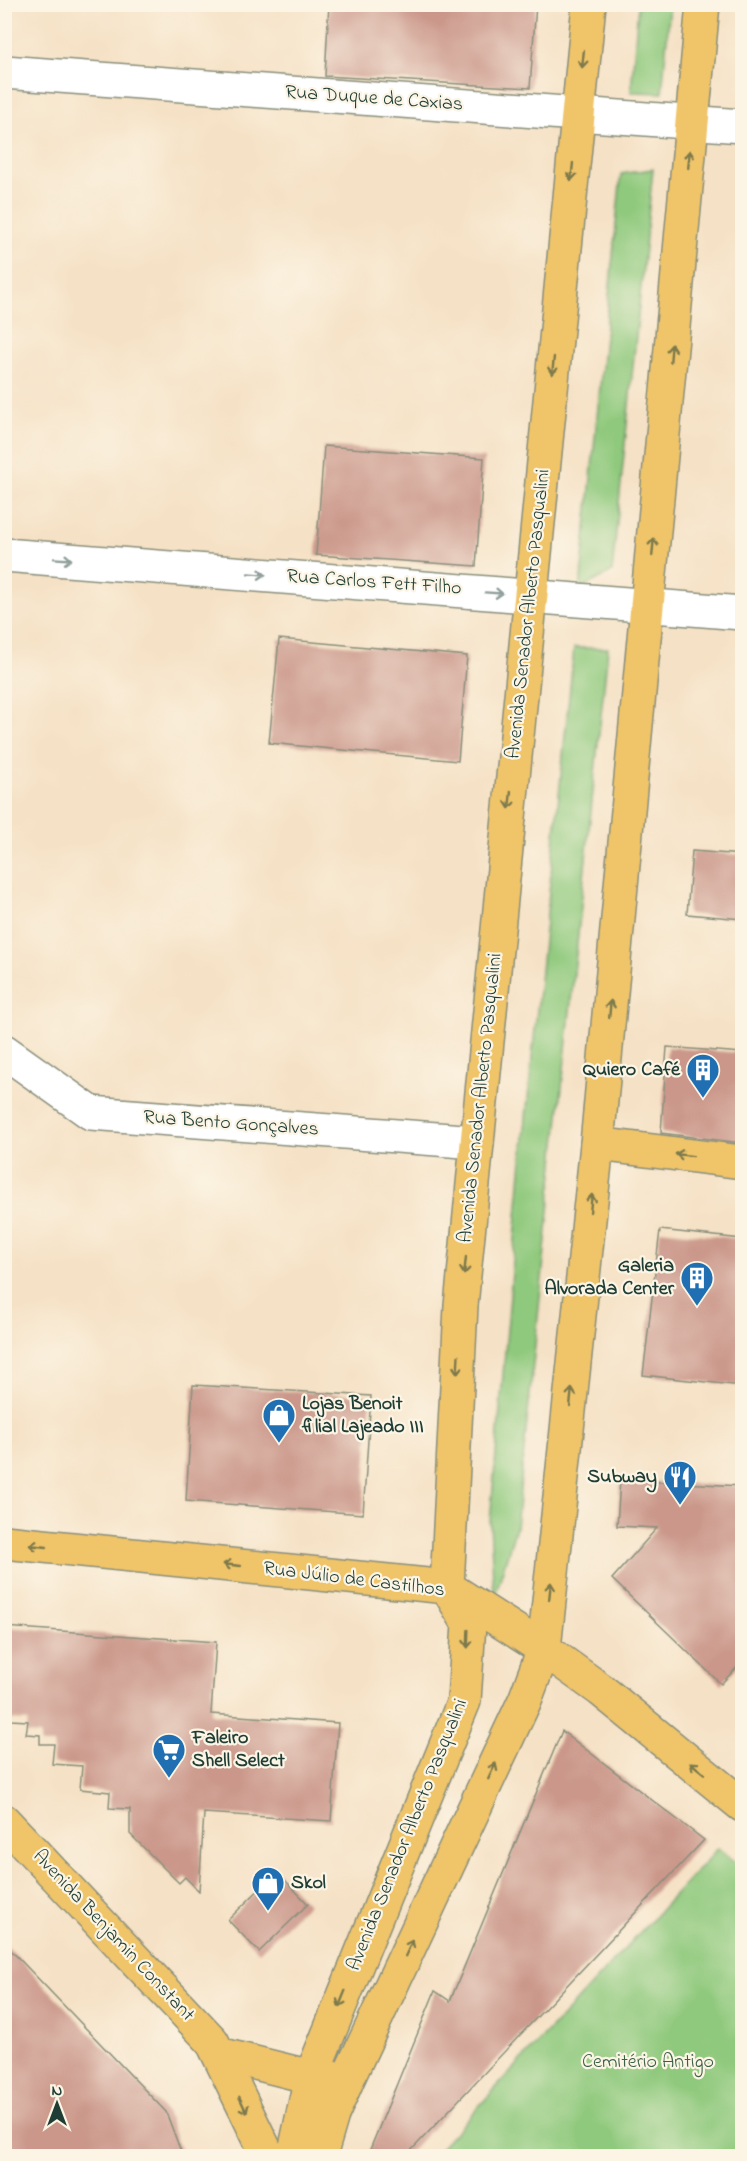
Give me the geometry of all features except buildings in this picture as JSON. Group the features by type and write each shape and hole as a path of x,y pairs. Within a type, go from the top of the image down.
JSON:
{"main road":[{"name":"Avenida Senador Alberto Pasqualini","path":"294,2157 311,2078 464,1701 469,1624 447,1587 461,1306 589,4"},
{"name":"Avenida Senador Alberto Pasqualini","path":"320,2157 332,2115 349,2076 525,1700 544,1649 597,1144 703,4"},
{"path":"597,1144 742,1162"},
{"name":"Rua Júlio de Castilhos","path":"4,1542 447,1587 544,1649 602,1690 742,1805"},
{"name":"Avenida Benjamin Constant","path":"4,1821 212,2041 267,2157"},
{"path":"219,2054 311,2078 349,2076"}],"street":[{"name":"Rua Duque de Caxias","path":"4,72 742,126"},
{"name":"Rua Carlos Fett Filho","path":"4,555 742,613"},
{"name":"Rua Bento Gonçalves","path":"4,1051 91,1113 477,1142"}],"green space":[{"path":"638,5 670,5 662,93 631,92"},
{"path":"653,169 612,572 580,589 621,174"},
{"path":"574,648 608,648 516,1527 494,1599 490,1522 524,1137"},
{"name":"Cemitério Antigo","path":"718,1848 742,1868 742,2150 731,2156 433,2156"}],"place":[{"name":"Quiero Café","path":"703,1099"},
{"name":"Galeria Alvorada Center","path":"697,1307"},
{"name":"Lojas Benoit filial Lajeado III","path":"279,1444"},
{"name":"Subway","path":"680,1506"},
{"name":"Faleiro Shell Select","path":"169,1779"},
{"name":"Skol","path":"268,1912"}]}
